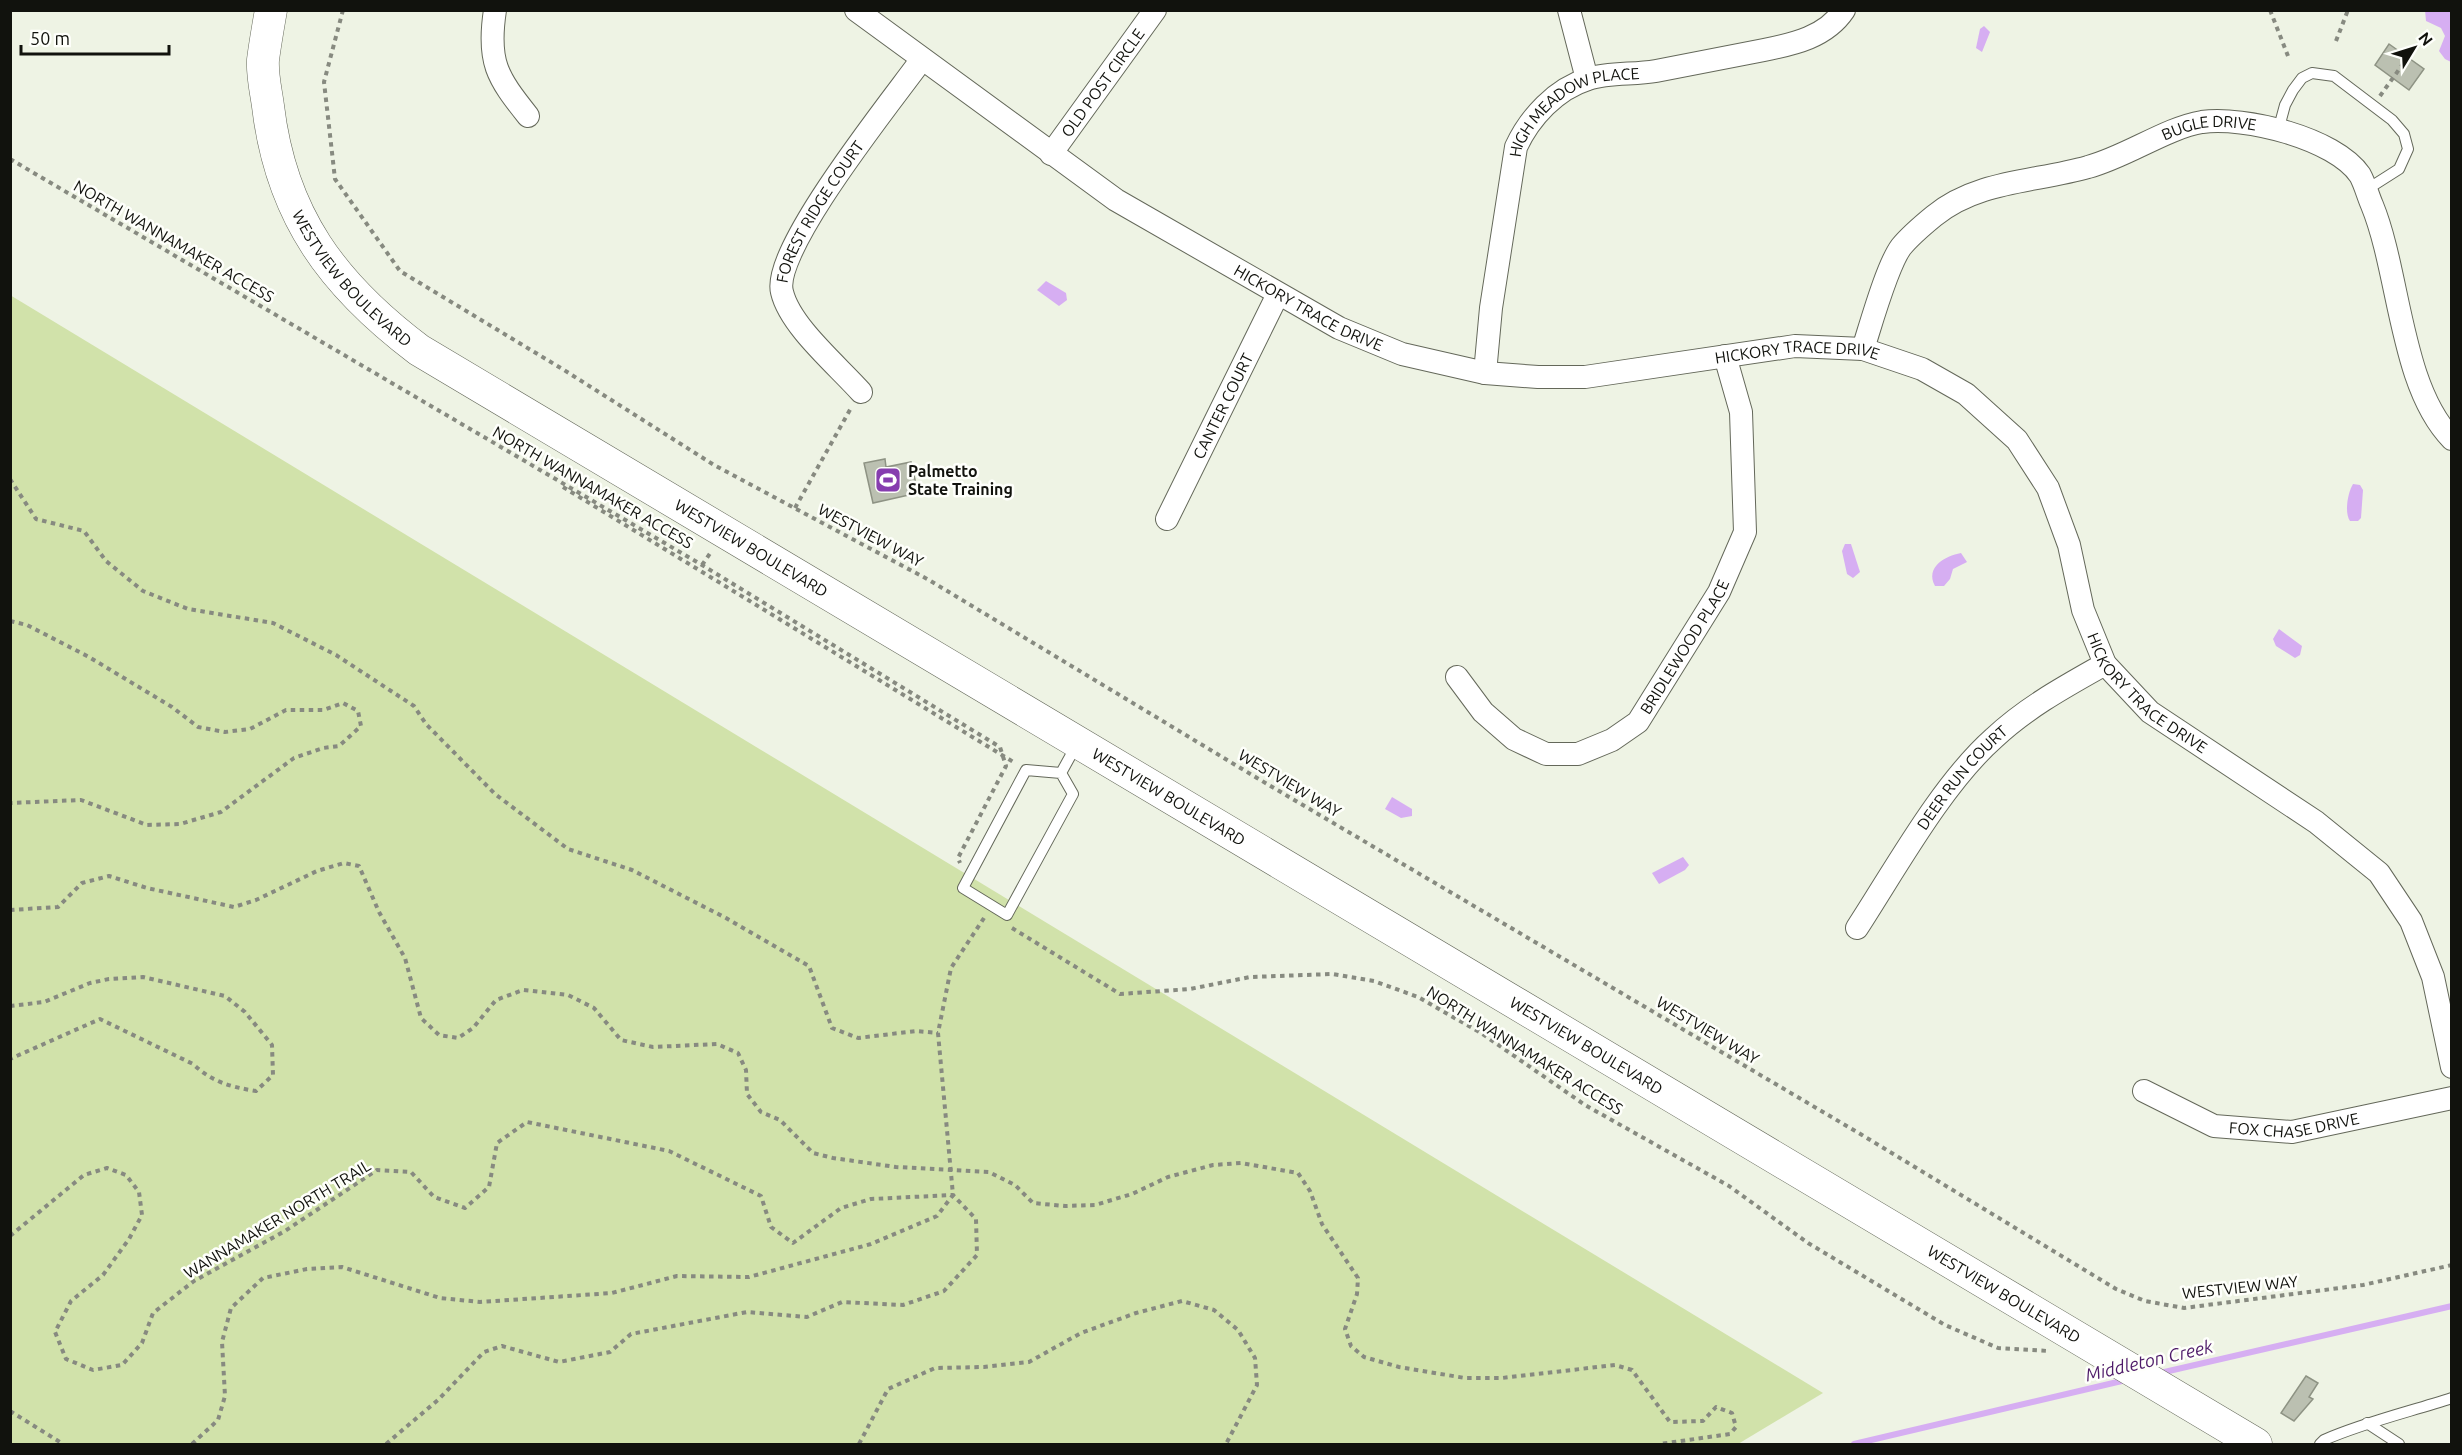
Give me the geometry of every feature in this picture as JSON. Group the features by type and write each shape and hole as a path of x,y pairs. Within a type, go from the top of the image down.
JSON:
{"street":[{"name":"WESTVIEW BOULEVARD","path":"271,10 263,62 271,135 293,200 313,244 344,284 381,321 419,350 2256,1444"},
{"path":"495,10 490,40 500,80 528,116"},
{"name":"HICKORY TRACE DRIVE","path":"856,10 1116,200 1339,328 1402,354 1485,373 1538,377 1585,377 1795,346 1863,349 1922,369 1966,394 2017,440 2048,488 2069,545 2083,610 2105,664 2151,712 2316,822 2379,873 2411,921 2433,976 2451,1067"},
{"name":"OLD POST CIRCLE","path":"1051,154 1155,10"},
{"path":"1569,10 1587,79"},
{"name":"HIGH MEADOW PLACE","path":"1485,373 1491,308 1516,147 1526,126 1552,98 1587,79 1652,71 1791,45 1817,35 1839,18 1844,10"},
{"name":"FOREST RIDGE COURT","path":"861,392 791,315 781,290 785,262 816,207 922,59"},
{"name":"BUGLE DRIVE","path":"1863,349 1881,294 1900,248 1935,215 1968,194 2024,179 2088,167 2202,122 2241,123 2278,131 2330,149 2360,175 2383,232 2423,395 2451,439"},
{"name":"CANTER COURT","path":"1167,519 1278,294"},
{"name":"BRIDLEWOOD PLACE","path":"1457,677 1483,712 1514,739 1546,754 1578,754 1612,740 1638,722 1719,592 1745,532 1741,412 1725,356"},
{"name":"DEER RUN COURT","path":"1857,928 1952,784 1993,738 2042,700 2105,664"},
{"name":"FOX CHASE DRIVE","path":"2144,1091 2214,1126 2292,1132 2379,1116 2451,1098"}],"lane":[{"path":"2278,131 2293,90 2302,78 2312,73 2334,76 2392,120 2404,134 2408,149 2399,169 2366,190"},
{"path":"1061,773 1078,741"},
{"path":"1026,770 1061,773 1073,794 1007,915 963,888 1026,770"},
{"path":"2320,1444 2324,1440 2367,1423 2451,1398"},
{"path":"2367,1423 2399,1444"}],"path":[{"name":"WESTVIEW WAY","path":"344,10 324,82 335,179 400,271 564,370 714,465 929,580 1257,778 1862,1135 2116,1289 2145,1301 2184,1308 2362,1285 2451,1265"},
{"path":"2270,10 2288,56"},
{"path":"2336,41 2348,10"},
{"path":"2373,106 2408,57"},
{"path":"10,159 488,441 1026,770"},
{"path":"795,508 861,392"},
{"path":"10,479 36,519 84,531 106,561 143,591 188,609 273,623 336,655 414,706 426,724 495,794 568,849 632,870 726,918 809,966 832,1028 858,1038 916,1031 938,1033"},
{"path":"10,621 27,625 88,657 172,707 198,727 225,732 250,729 286,710 323,710 343,703 358,711 361,726 339,746 323,748 294,758 221,812 180,824 147,825 81,800 10,803"},
{"path":"968,878 958,858 1006,766 1003,756"},
{"path":"10,910 58,907 82,883 109,876 147,888 234,907 256,900 292,881 344,862 359,866 379,912 405,958 421,1018 439,1035 458,1038 473,1028 496,1000 523,990 568,995 594,1008 621,1040 654,1047 717,1044 738,1053 746,1070 747,1094 761,1112 780,1120 813,1153 896,1167 989,1172 1015,1185 1034,1203 1065,1206 1095,1205 1131,1194 1168,1177 1213,1166 1242,1163 1298,1173 1310,1191 1322,1224 1358,1278 1358,1294 1345,1329 1351,1346 1364,1357 1465,1378 1502,1378 1615,1365 1632,1370 1670,1422 1703,1421 1716,1407 1732,1413 1736,1427 1730,1434 1660,1444"},
{"path":"386,1444 438,1400 483,1352 502,1346 559,1362 610,1352 631,1334 747,1312 807,1317 842,1302 903,1305 944,1291 977,1255 976,1219 953,1195 938,1033 951,968 987,913 979,898"},
{"name":"NORTH WANNAMAKER ACCESS","path":"1007,926 1120,994 1190,989 1250,977 1332,974 1374,981 1418,997 1481,1033 1585,1105 1729,1186 1808,1243 1945,1325 1998,1348 2051,1352"},
{"path":"10,1006 44,1002 90,982 143,977 225,996 245,1012 272,1045 273,1076 256,1091 227,1086 205,1075 193,1064 100,1019 10,1059"},
{"name":"WANNAMAKER NORTH TRAIL","path":"10,1236 84,1175 107,1168 126,1175 139,1192 142,1215 129,1239 103,1275 71,1301 55,1332 66,1359 93,1370 122,1365 142,1343 153,1313 194,1281 285,1231 377,1170 411,1172 434,1197 465,1208 489,1187 497,1143 527,1122 669,1151 762,1196 771,1227 793,1243 841,1208 872,1199 953,1195"},
{"path":"192,1444 218,1420 225,1396 222,1342 231,1308 263,1278 308,1269 342,1267 440,1298 480,1302 612,1293 677,1276 749,1277 872,1244 937,1216 953,1195"},
{"path":"859,1444 888,1389 935,1368 984,1367 1029,1362 1081,1333 1136,1313 1182,1300 1214,1311 1238,1330 1255,1358 1257,1385 1226,1444"},
{"path":"10,1411 63,1444"}],"green space":[{"path":"10,295 1823,1393 1738,1444 11,1444"}],"shaded area":[{"path":"2425,10 2450,11 2451,62 2445,59 2439,51 2445,36 2441,28 2426,21"},
{"path":"1984,26 1990,32 1982,52 1976,48 1980,29"},
{"path":"1046,281 1066,293 1067,300 1059,306 1037,290"},
{"path":"2353,484 2360,485 2363,490 2361,518 2358,521 2350,521 2347,513 2348,497"},
{"path":"1845,544 1851,544 1860,572 1853,578 1847,574 1842,551"},
{"path":"1961,553 1967,562 1953,569 1950,579 1944,586 1935,586 1933,573 1938,564"},
{"path":"2279,629 2302,646 2300,655 2295,658 2276,646 2273,639"},
{"path":"1392,797 1412,809 1412,816 1401,818 1385,809"},
{"path":"1683,857 1689,865 1685,870 1659,884 1652,873"}],"building":[{"path":"2389,44 2424,69 2409,90 2375,65"},
{"path":"885,459 886,467 911,462 918,493 873,503 864,463"},
{"path":"2306,1376 2318,1383 2309,1397 2313,1399 2294,1421 2281,1413"}],"waterway":[{"name":"Middleton Creek","path":"2160,1373 2452,1306"},
{"name":"Middleton Creek","path":"1854,1444 2126,1380"}],"place":[{"name":"Palmetto State Training","path":"888,480"}]}
